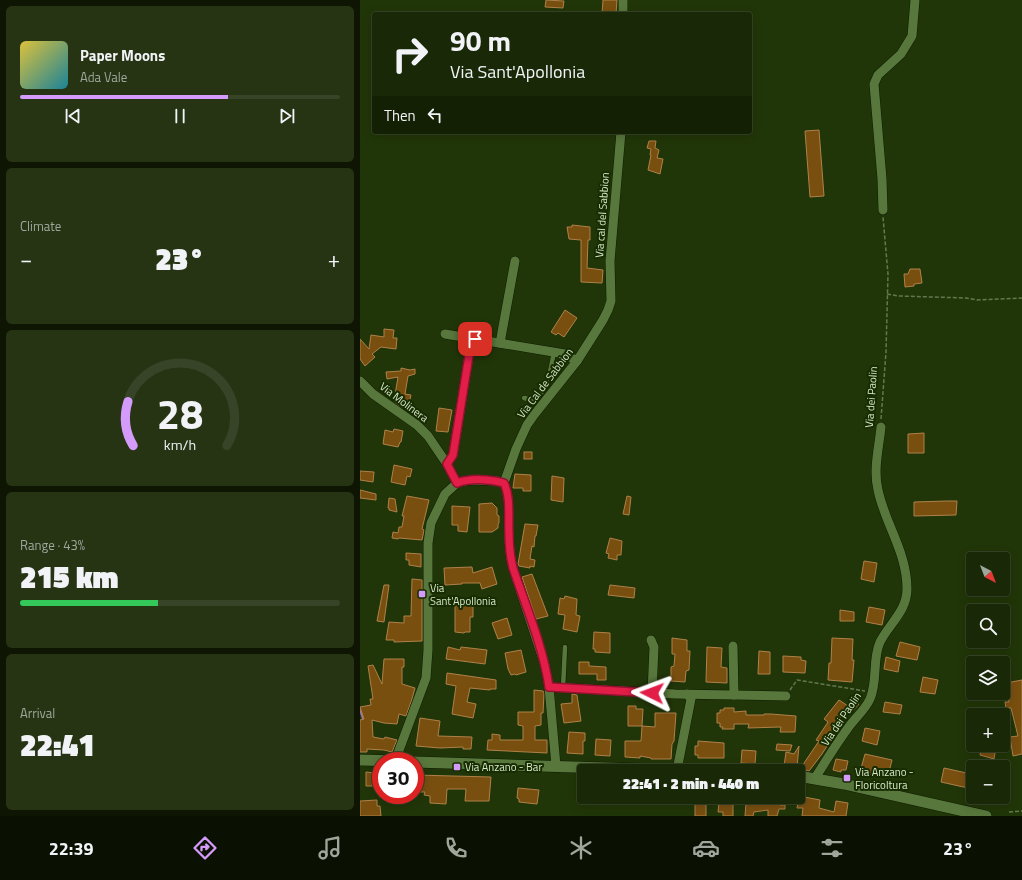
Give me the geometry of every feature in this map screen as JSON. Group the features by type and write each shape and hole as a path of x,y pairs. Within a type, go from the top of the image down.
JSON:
{"main road":[{"path":"360,760 372,760"},
{"path":"424,762 577,767"},
{"path":"805,777 986,816"}],"street":[{"path":"623,0 623,12"},
{"path":"883,210 882,179 874,84 878,75 900,54 912,36 915,0"},
{"name":"Via cal del Sabbion","path":"611,301 610,261 621,134"},
{"path":"500,343 515,261"},
{"name":"Via Cal de Sabbion","path":"504,483 516,449 527,425 577,361 603,320 611,301"},
{"path":"445,334 565,354 577,361"},
{"path":"447,464 453,455 471,343 475,339"},
{"name":"Via Molinera","path":"360,381 373,394 417,425 428,436 447,464 457,483"},
{"name":"Via dei Paolin","path":"815,778 847,729 867,706 872,693 875,664 880,643 898,617 904,604 907,589 902,557 877,489 876,474 881,427"},
{"path":"400,752 426,678 428,656 428,543 431,523 448,491 457,483 473,480 498,481 504,483 507,489 509,503 510,554 513,568 545,665 549,687 556,766"},
{"path":"651,640 654,647 652,693"},
{"path":"733,646 734,695"},
{"path":"549,687 652,693 786,696"},
{"path":"678,764 691,699 687,694"}],"lane":[{"path":"524,398 536,398 547,383 554,352"},
{"path":"563,688 565,647"}],"path":[{"name":"Via dei Paolin","path":"881,427 886,352 888,274 883,210"},
{"path":"887,294 899,296 966,298 977,300 1022,298"},
{"path":"786,696 797,680 872,693"},
{"path":"1009,812 1022,811"}],"building":[{"path":"546,0 564,1 563,8 545,7"},
{"path":"603,0 617,0 616,12 602,12"},
{"path":"819,130 824,196 810,197 805,131"},
{"path":"649,141 656,141 655,148 659,150 657,158 663,159 660,174 648,170 651,155 651,149 647,148"},
{"path":"572,225 590,227 587,268 603,270 602,283 581,282 581,240 569,239 567,227 572,227"},
{"path":"910,269 920,269 922,283 905,287 904,274 908,274"},
{"path":"565,310 577,318 564,337 558,333 556,335 551,332"},
{"path":"384,329 394,330 393,338 397,338 396,349 381,347 372,354 375,357 365,366 360,359 360,339 369,349 371,335 384,337"},
{"path":"401,368 410,370 415,369 415,374 408,376 405,394 411,395 408,407 401,407 394,401 398,377 387,379 386,372 401,371"},
{"path":"439,408 452,410 448,432 436,431"},
{"path":"394,429 403,431 401,442 398,447 383,444 385,430 393,432"},
{"path":"924,433 924,453 908,453 908,434"},
{"path":"524,452 532,452 532,459 524,459"},
{"path":"394,465 412,469 410,477 407,476 405,485 391,482"},
{"path":"360,471 374,472 373,482 360,480"},
{"path":"515,474 531,475 531,491 523,491 523,488 513,488"},
{"path":"552,476 564,478 563,502 551,500"},
{"path":"360,490 376,494 376,500 360,498"},
{"path":"407,496 429,500 422,529 424,530 422,540 392,538 393,532 398,533 399,527 402,527 404,516 402,516"},
{"path":"627,496 631,497 629,515 623,514"},
{"path":"389,498 395,499 397,512 389,510"},
{"path":"957,501 956,515 914,516 914,502"},
{"path":"492,503 497,508 497,515 499,516 498,528 492,532 479,532 479,504"},
{"path":"452,506 470,507 467,532 458,531 458,525 452,525"},
{"path":"525,524 538,525 530,559 535,560 534,567 530,566 530,568 519,566 518,564"},
{"path":"610,538 622,541 621,555 617,555 617,560 608,558 609,554 606,553"},
{"path":"406,553 421,554 421,567 409,565 409,560 406,560"},
{"path":"864,561 877,563 874,582 861,579"},
{"path":"472,567 473,573 492,567 497,584 482,589 480,583 445,585 444,568"},
{"path":"532,574 548,616 536,619 522,577"},
{"path":"412,579 422,580 422,641 394,642 394,640 386,640 389,622 404,623 404,616 411,616"},
{"path":"384,585 389,585 384,622 377,621"},
{"path":"610,585 635,588 634,598 608,595"},
{"path":"565,596 577,599 576,615 580,616 577,632 563,629 565,615 558,614 560,598 564,599"},
{"path":"455,603 467,603 467,605 473,606 473,617 470,617 470,632 455,632"},
{"path":"869,607 885,610 882,625 866,622"},
{"path":"840,610 854,612 854,621 840,621"},
{"path":"507,618 512,635 498,639 492,623"},
{"path":"594,632 610,633 610,653 595,652 595,649 593,649"},
{"path":"672,638 687,640 687,651 690,651 689,670 686,671 685,682 671,681 671,667 674,666 675,654 672,654"},
{"path":"832,638 853,639 852,660 854,660 852,682 828,680 829,663 831,663"},
{"path":"900,642 920,647 917,660 896,656"},
{"path":"448,647 460,650 461,647 487,650 485,664 446,659"},
{"path":"707,647 722,648 721,667 727,668 727,683 706,682"},
{"path":"521,650 526,672 511,675 508,669 505,653"},
{"path":"759,651 770,652 770,674 758,674"},
{"path":"783,656 801,657 801,660 806,661 805,673 783,672"},
{"path":"886,657 900,661 898,672 884,669"},
{"path":"384,659 404,659 404,667 402,667 402,684 415,688 406,716 399,714 397,724 372,720 373,737 384,739 385,737 397,740 392,752 367,749 367,752 360,752 360,720 364,719 360,707 371,705 370,699 373,699 368,666 373,665 382,684"},
{"path":"579,662 589,662 589,666 606,667 606,680 597,680 597,674 579,674"},
{"path":"447,673 496,680 496,689 490,690 470,688 467,702 476,704 473,718 452,714 456,686 446,684"},
{"path":"923,677 938,680 935,694 920,692"},
{"path":"1022,680 1022,754 1013,756 1010,737 1018,736 1011,708 1006,708 1005,702 1009,702 1010,700 1010,682"},
{"path":"534,690 543,691 544,693 541,725 535,726 535,740 547,740 547,753 487,750 488,740 492,740 492,734 500,735 500,740 523,740 523,726 518,725 518,712 534,712"},
{"path":"572,694 577,695 581,721 564,723 561,704 572,703"},
{"path":"854,699 859,704 850,714 845,710 832,730 836,732 822,754 809,771 805,770 805,764 803,764 819,741 816,740 828,722 824,719 839,700 848,706 847,708"},
{"path":"885,702 902,705 900,714 883,712"},
{"path":"628,706 636,706 636,709 643,709 642,726 628,726"},
{"path":"724,708 734,708 734,712 746,711 746,715 771,714 796,716 795,732 780,732 781,727 748,728 749,724 734,724 734,729 722,729 723,727 720,727 720,723 717,723 717,713 720,713 720,710 724,710"},
{"path":"655,713 676,713 671,759 651,759 640,756 640,758 625,757 625,741 641,741 642,726 655,727"},
{"path":"420,718 440,721 438,736 472,737 471,749 463,749 463,747 440,748 416,746"},
{"path":"865,728 880,731 877,745 862,741"},
{"path":"569,732 585,733 585,741 583,741 583,754 567,753"},
{"path":"596,739 611,740 610,756 595,755"},
{"path":"698,741 724,743 724,758 698,758 698,755 695,755 695,746 698,746"},
{"path":"777,744 792,745 790,751 776,750"},
{"path":"799,746 797,764 784,764 786,752 794,754"},
{"path":"742,750 756,751 755,764 741,763"},
{"path":"981,752 995,752 994,759 980,755"},
{"path":"865,754 892,760 889,772 876,769 874,775 860,772"},
{"path":"836,759 848,761 846,770 841,770 841,772 833,770"},
{"path":"944,768 966,773 966,788 941,782"},
{"path":"366,772 372,773 372,786 366,786"},
{"path":"424,775 491,777 489,801 465,801 466,789 447,789 446,804 430,803 430,796 424,795"},
{"path":"518,788 539,790 537,804 519,802 519,799 517,798"},
{"path":"805,797 820,800 819,808 834,812 836,801 848,803 846,816 802,816 803,808 797,808 798,804 805,804"},
{"path":"372,800 372,804 377,804 377,806 380,806 381,816 360,816 360,801"},
{"path":"695,804 706,804 706,816 695,816"},
{"path":"719,804 733,804 733,816 723,816 723,812 718,812"},
{"path":"746,804 785,805 785,809 779,809 777,816 768,816 768,810 754,812 753,816 745,816"}],"waterway":[{"path":"360,709 364,721"}],"place":[{"name":"Via Sant'Apollonia","path":"422,594"},
{"name":"Via Anzano - Bar","path":"457,767"},
{"name":"Via Anzano - Floricoltura","path":"847,778"}],"route":[{"path":"475,339 471,343 453,455 447,464 457,483 473,480 498,481 504,483 507,489 509,503 510,554 513,568 541,651 549,687 652,693"}]}
